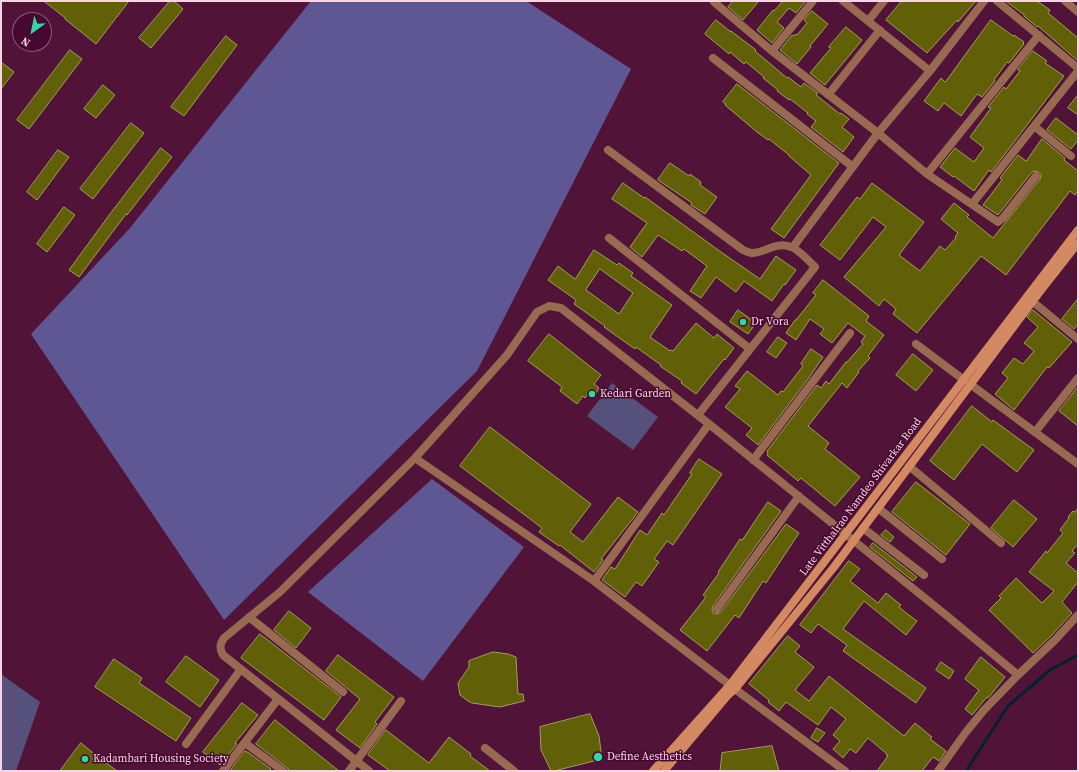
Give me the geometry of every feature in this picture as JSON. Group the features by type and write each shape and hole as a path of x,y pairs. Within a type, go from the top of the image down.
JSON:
{"main road":[{"name":"Late Vitthalrao Namdeo Shivarkar Road","path":"653,771 733,687 829,573 909,466 967,382 1078,230"},
{"name":"Late Vitthalrao Namdeo Shivarkar Road","path":"664,771 728,695 846,534 1078,243"}],"street":[{"path":"772,51 813,1"},
{"path":"843,1 930,71"},
{"path":"868,21 884,1"},
{"path":"793,247 878,133 930,71 984,1"},
{"path":"997,1 1078,68"},
{"path":"1066,1 1078,12"},
{"path":"714,2 772,51 878,133 928,174 998,222 1003,218 1036,176"},
{"path":"828,94 880,30"},
{"path":"928,174 1039,36"},
{"path":"713,58 853,167"},
{"path":"972,204 1078,71"},
{"path":"1034,126 1071,156"},
{"path":"608,150 744,250 752,253 772,246 782,245 793,247 815,267 698,415"},
{"path":"610,238 750,349"},
{"path":"1032,302 1077,337"},
{"path":"368,771 223,655 220,650 220,643 224,638 280,592 415,458 507,356 537,312 549,306 561,308 698,415 854,540 1018,675"},
{"path":"753,460 850,332"},
{"path":"916,344 1078,464"},
{"path":"1035,432 1078,378"},
{"path":"594,581 709,424"},
{"path":"415,458 594,581 845,771"},
{"path":"909,466 1001,544"},
{"path":"716,609 799,496"},
{"path":"878,508 942,559"},
{"path":"863,528 924,575"},
{"path":"938,771 984,710 1055,640 1078,615"},
{"path":"249,617 343,692"},
{"path":"186,744 241,669"},
{"path":"223,771 278,699"},
{"path":"348,771 401,701"},
{"path":"245,743 283,771"},
{"path":"485,748 514,771"}],"shaded area":[{"path":"311,1 526,1 631,69 477,371 224,620 31,334 130,228"},
{"path":"612,383 658,417 633,450 587,416"},
{"path":"432,479 524,547 423,681 308,592"},
{"path":"1,674 40,702 16,771 1,771"}],"building":[{"path":"44,1 129,1 96,44"},
{"path":"170,1 174,1 183,9 151,48 139,38"},
{"path":"733,1 759,1 743,20 728,7"},
{"path":"781,1 806,1 796,13 789,8 777,22 784,28 772,43 757,30 773,10 774,11 782,2"},
{"path":"902,1 976,1 958,22 957,20 927,53 886,20"},
{"path":"1006,1 1037,1 1050,10 1048,13 1078,38 1078,61 1038,26 1037,27"},
{"path":"812,11 828,24 797,64 780,50 792,35 797,35 807,23 804,20"},
{"path":"716,20 756,50 755,51 787,78 788,77 801,87 804,83 818,93 816,95 840,114 841,113 849,119 842,127 854,137 843,152 811,127 816,121 807,114 808,113 777,91 778,90 746,62 744,64 730,52 729,54 705,34"},
{"path":"991,20 1024,42 1024,44 1009,63 1007,62 994,80 995,81 982,97 977,94 961,116 944,103 938,111 924,101 941,78 945,82"},
{"path":"846,27 862,40 825,85 810,73"},
{"path":"226,36 237,45 184,116 171,107"},
{"path":"70,50 82,59 29,129 17,120"},
{"path":"1033,51 1047,61 1045,63 1064,76 991,172 989,170 974,191 940,167 955,148 974,162 984,148 970,137 991,108 988,107 1004,87 1006,89 1020,71 1018,70"},
{"path":"1,62 14,72 1,89"},
{"path":"737,84 839,163 784,238 771,229 811,175 789,155 769,139 768,140 757,132 725,105 726,104 723,102"},
{"path":"103,85 115,95 96,118 84,109"},
{"path":"1078,95 1078,115 1068,108"},
{"path":"1056,118 1078,135 1078,140 1071,149 1047,130"},
{"path":"131,123 144,133 93,199 80,189"},
{"path":"1042,139 1078,171 1078,190 1075,195 1070,191 1006,275 981,256 917,333 893,314 896,309 884,299 879,306 844,277 886,227 873,217 840,260 820,245 857,197 860,199 872,183 924,222 899,255 920,271 940,246 945,250 956,238 955,237 958,233 941,219 954,203 969,215 967,217 993,238 1040,179 1041,174 1037,171 1032,172 998,215 983,205 1002,180 1000,178 1018,155 1026,161"},
{"path":"161,148 172,157 127,215 126,214 79,277 69,270"},
{"path":"58,150 69,157 37,200 27,192"},
{"path":"670,163 689,176 690,174 701,182 700,185 717,197 705,214 691,205 692,203 658,180"},
{"path":"623,183 760,279 776,256 796,270 772,301 744,281 736,292 716,277 701,298 690,291 707,266 684,249 682,251 658,235 642,257 630,247 647,223 612,199"},
{"path":"64,207 75,215 47,252 37,244"},
{"path":"594,250 617,265 619,263 633,273 631,276 672,305 650,337 670,351 673,351 696,323 714,338 717,334 734,348 696,394 681,383 682,381 660,366 661,365 636,347 635,349 574,304 576,300 548,280 558,266 575,279","holes":["600,269 633,293 619,314 586,290"]},
{"path":"823,280 869,316 866,321 884,335 868,356 870,358 858,371 859,372 847,388 842,383 808,426 829,443 825,449 860,477 835,506 801,478 798,481 767,455 767,451 817,385 821,388 826,381 829,384 846,362 863,344 861,342 865,336 848,323 832,343 820,334 824,329 810,319 796,340 786,333 816,295 813,293"},
{"path":"1078,299 1078,324 1074,329 1062,319"},
{"name":"Dr Vora","path":"738,310 756,323 748,334 730,322"},
{"path":"1033,310 1072,342 1049,368 1047,367 1014,410 995,394 1008,378 1002,373 1014,358 1023,364 1034,351 1024,343 1038,327 1027,317"},
{"path":"549,334 601,375 594,384 599,388 595,395 590,391 585,398 583,396 577,404 560,391 562,387 528,361"},
{"path":"778,337 787,343 776,358 767,352"},
{"path":"811,349 823,357 758,445 746,435 752,428 725,407 740,389 735,386 747,371 778,395 781,391 783,392 803,366 801,364"},
{"path":"913,354 933,370 916,391 896,375"},
{"path":"1078,387 1078,426 1059,411"},
{"path":"972,406 992,422 993,420 1034,450 1017,472 982,444 954,480 930,461"},
{"path":"490,427 591,504 570,532 583,542 618,497 638,512 601,559 603,560 594,572 560,545 559,546 539,532 542,528 460,466"},
{"path":"699,459 722,474 673,545 667,541 654,559 659,562 642,586 636,582 625,597 602,580 611,567 615,569 640,530 647,535 662,513 664,515 692,474 690,473"},
{"path":"916,482 970,524 946,555 892,512"},
{"path":"1014,500 1037,519 1013,547 991,528"},
{"path":"768,502 781,511 713,606 713,613 717,614 721,612 786,524 799,533 766,583 763,581 739,618 735,615 707,651 680,630 706,597 703,595 719,573 718,572 740,539 742,540"},
{"path":"1078,508 1078,544 1072,551 1075,553 1066,563 1078,573 1078,582 1062,602 1072,613 1033,653 989,610 1001,598 999,596 1016,578 1042,603 1054,591 1029,572 1063,533 1060,530 1069,518 1068,517"},
{"path":"886,530 894,537 890,542 881,535"},
{"path":"873,543 917,577 913,581 870,547"},
{"path":"849,561 860,569 850,581 878,603 886,593 901,605 899,607 917,621 906,635 864,601 843,629 926,688 916,703 843,651 847,645 818,624 811,633 800,625"},
{"path":"289,611 311,628 296,648 274,630"},
{"path":"260,634 341,697 324,720 241,658"},
{"path":"788,636 800,646 795,652 814,667 795,690 809,701 829,676 904,736 915,723 932,737 930,739 946,751 939,761 933,757 922,771 877,771 888,756 868,738 856,753 850,749 843,758 833,749 840,741 833,735 846,719 831,707 818,725 786,702 779,711 768,702 769,700 749,684"},
{"path":"493,652 508,654 516,657 518,694 523,694 524,701 500,707 472,703 460,695 458,683 469,667 469,661"},
{"path":"338,655 394,697 375,722 377,724 360,748 336,730 360,699 326,671"},
{"path":"186,656 219,680 200,707 166,682"},
{"path":"981,657 1005,677 972,715 965,709 979,690 965,679"},
{"path":"114,659 142,678 139,683 191,718 176,741 95,687"},
{"path":"941,662 954,671 949,679 936,670"},
{"path":"242,703 258,715 235,743 237,744 220,765 203,752"},
{"path":"590,714 599,736 602,759 551,771 541,750 540,727"},
{"path":"275,720 339,771 290,771 256,744"},
{"path":"817,728 825,733 818,742 811,738"},
{"path":"386,730 429,763 449,737 471,754 470,756 490,771 390,771 368,755"},
{"name":"Kadambari Housing Society","path":"81,743 92,752 117,771 60,771"},
{"path":"772,746 779,771 720,771 722,753"},
{"path":"245,751 271,769 269,771 230,771"}],"waterway":[{"path":"966,771 1008,706 1050,670 1078,655"}],"place":[{"name":"Dr Vora","path":"743,322"},
{"name":"Kedari Garden","path":"592,394"},
{"name":"Define Aesthetics","path":"598,757"},
{"name":"Kadambari Housing Society","path":"85,759"}]}
